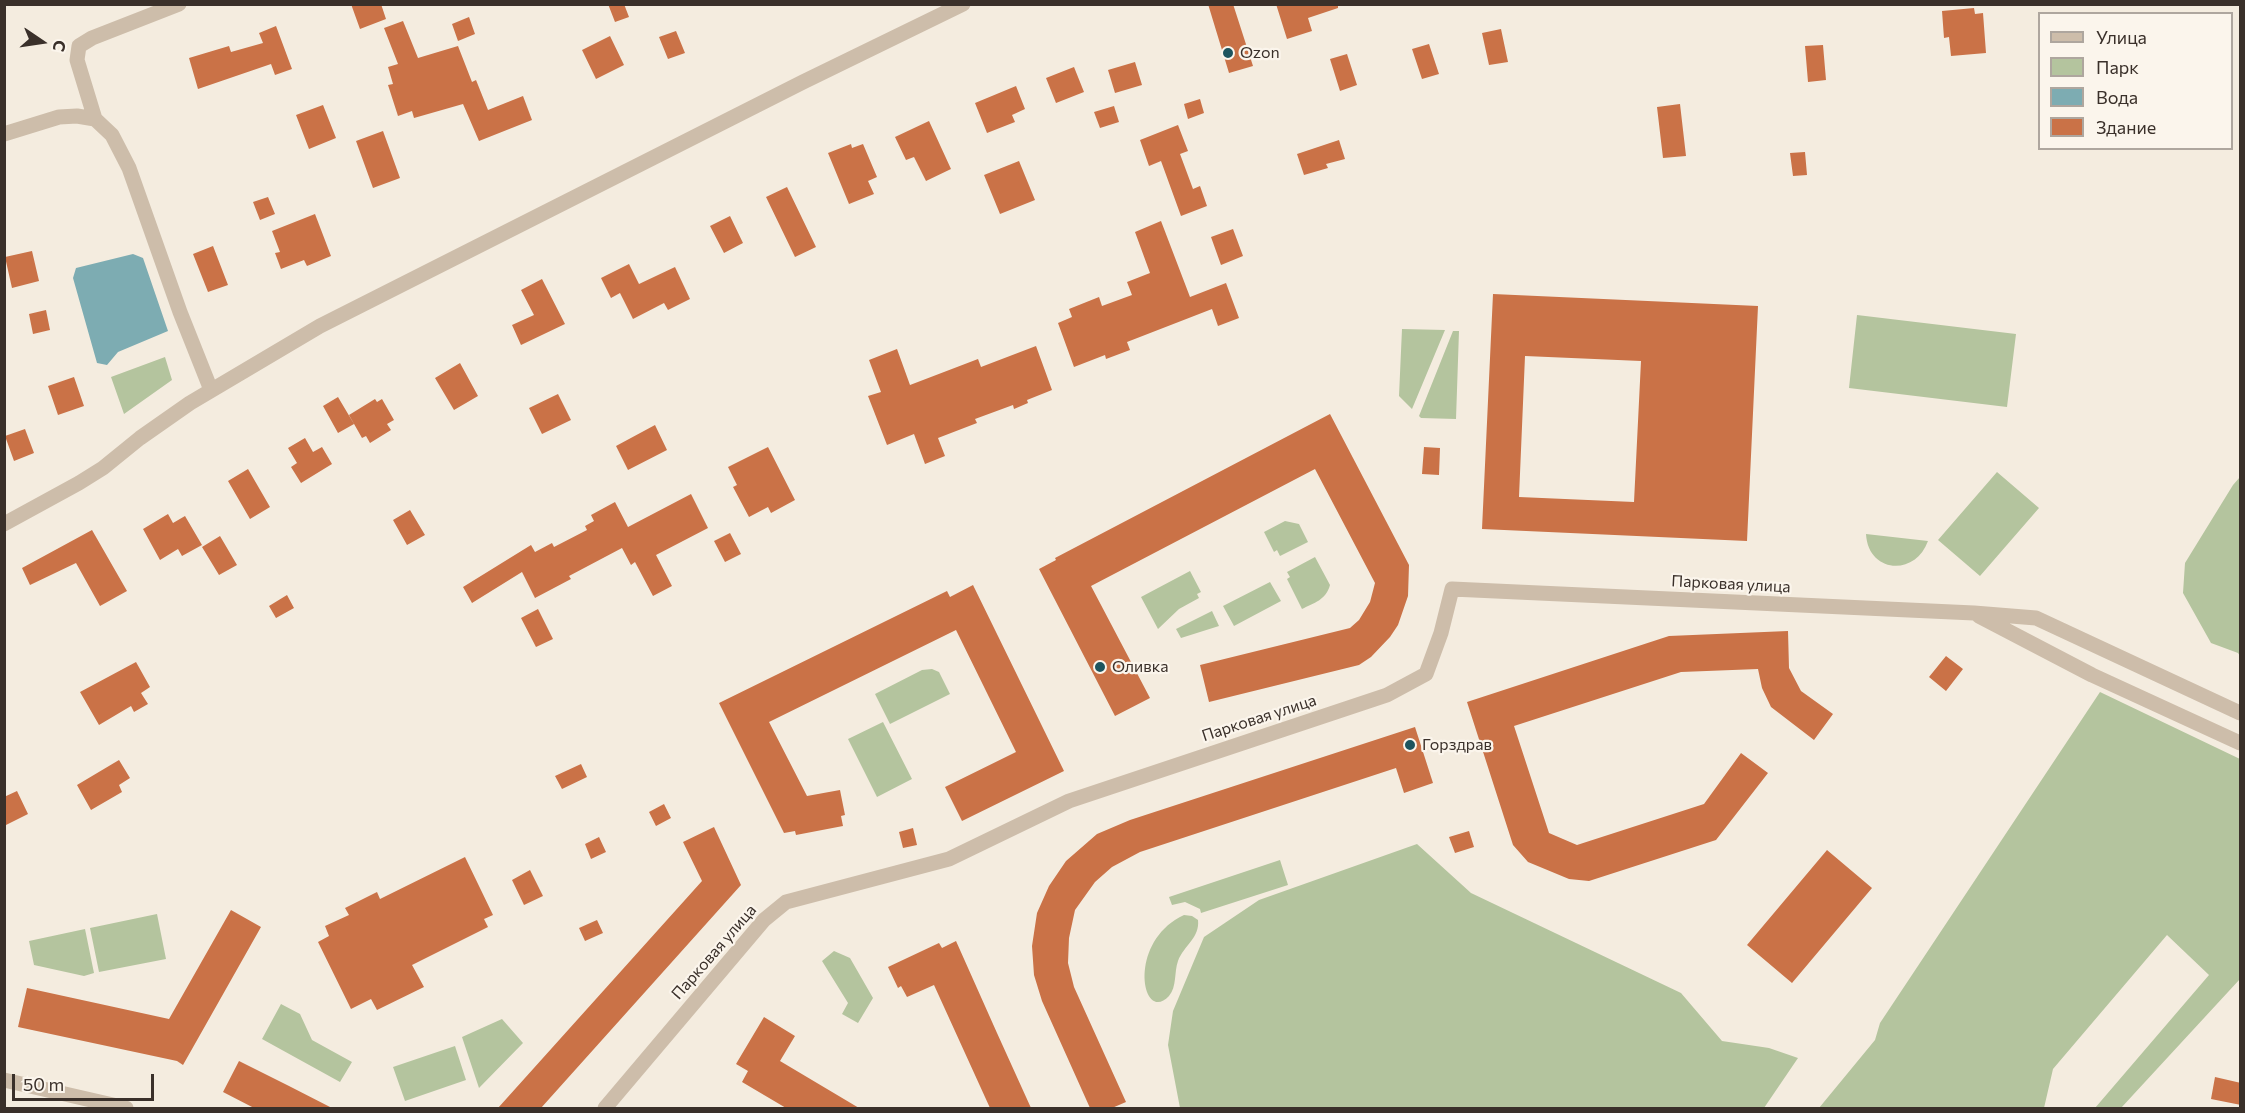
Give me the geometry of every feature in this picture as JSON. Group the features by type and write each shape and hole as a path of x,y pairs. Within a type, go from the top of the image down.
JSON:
{"street":[{"path":"179,4 92,38 79,46 77,60 95,119 112,135 129,168 180,312 211,390"},
{"path":"4,524 87,478 140,438 211,390 320,326 802,82 963,4"},
{"path":"4,134 59,117 77,116 95,119"},
{"name":"Парковая улица","path":"605,1108 764,920 786,902 949,859 1069,801 1387,695 1426,674 1441,633 1452,590 1974,613 2036,618 2241,713"},
{"name":"Парковая улица","path":"1974,613 2092,675 2241,742"},
{"path":"4,1080 126,1108"}],"green space":[{"path":"1857,315 2016,334 2007,407 1849,388"},
{"path":"1402,329 1445,330 1412,409 1399,396"},
{"path":"1453,331 1459,331 1456,419 1421,418 1419,416"},
{"path":"165,357 172,380 124,414 111,377"},
{"path":"1997,472 2039,508 1980,576 1938,540"},
{"path":"2240,477 2240,656 2238,653 2211,643 2183,593 2185,563"},
{"path":"1285,521 1299,524 1308,542 1280,556 1277,550 1274,552 1264,532"},
{"path":"1866,534 1928,541 1922,553 1913,561 1893,566 1875,557 1869,547"},
{"path":"1315,557 1330,585 1323,598 1302,609 1287,579 1290,577 1287,572"},
{"path":"1190,571 1201,592 1197,594 1199,598 1179,609 1158,629 1141,597"},
{"path":"1270,582 1281,601 1234,626 1223,606"},
{"path":"1212,611 1219,626 1181,638 1176,629"},
{"path":"932,669 939,672 950,694 890,724 875,694 922,670"},
{"path":"2100,692 2240,759 2240,979 2121,1108 2095,1108 2209,975 2167,935 2053,1069 2044,1108 1819,1108 1875,1040 1880,1023"},
{"path":"883,722 912,779 877,797 848,739"},
{"path":"1417,844 1471,893 1681,993 1722,1041 1769,1048 1798,1058 1764,1108 1180,1108 1168,1045 1173,1011 1204,937 1259,900"},
{"path":"1280,860 1288,885 1201,913 1200,909 1185,902 1172,905 1169,897"},
{"path":"157,914 166,959 99,972 90,928"},
{"path":"1184,915 1198,920 1197,932 1178,961 1172,992 1160,1002 1152,999 1147,990 1145,976 1147,960 1153,943 1166,927"},
{"path":"85,929 94,973 84,976 34,965 29,941"},
{"path":"834,951 850,958 873,998 858,1023 842,1014 848,1003 822,961"},
{"path":"281,1004 300,1014 312,1040 352,1062 340,1082 262,1039"},
{"path":"502,1019 523,1043 479,1088 462,1037"},
{"path":"455,1046 466,1080 405,1101 393,1067"}],"water":[{"path":"133,254 143,258 168,331 118,352 107,365 97,363 73,278 76,268"}],"building":[{"path":"351,4 381,4 386,19 360,29"},
{"path":"608,4 624,4 629,17 615,22"},
{"path":"1208,4 1233,4 1253,66 1229,73"},
{"path":"1276,4 1338,4 1338,8 1308,18 1312,31 1287,39"},
{"path":"1974,8 1975,14 1983,13 1986,53 1951,56 1949,37 1944,38 1942,11"},
{"path":"469,17 475,34 458,41 452,24"},
{"path":"403,21 418,58 458,46 472,82 476,80 488,110 523,96 532,120 479,141 463,104 414,118 412,111 398,116 388,85 393,84 388,67 398,64 384,28"},
{"path":"276,26 292,69 275,75 271,64 198,89 189,58 229,46 231,52 263,43 259,33"},
{"path":"1501,29 1508,62 1489,65 1482,33"},
{"path":"676,31 685,53 668,59 659,37"},
{"path":"610,36 624,65 596,79 582,50"},
{"path":"1429,44 1439,74 1422,79 1412,49"},
{"path":"1823,45 1826,80 1808,82 1805,46"},
{"path":"1347,54 1357,85 1340,91 1330,59"},
{"path":"1135,62 1142,85 1115,93 1108,70"},
{"path":"1074,67 1084,92 1056,103 1046,78"},
{"path":"1016,86 1025,109 1012,115 1015,122 987,133 975,103"},
{"path":"1200,99 1204,113 1188,119 1184,104"},
{"path":"1680,104 1686,156 1663,158 1657,107"},
{"path":"323,105 336,138 309,149 296,115"},
{"path":"1114,106 1119,122 1100,128 1094,112"},
{"path":"929,121 951,169 926,181 914,157 906,160 895,137"},
{"path":"1178,125 1188,151 1180,154 1193,189 1200,186 1207,206 1181,216 1161,161 1149,166 1140,140"},
{"path":"383,131 400,178 373,188 356,141"},
{"path":"1339,140 1345,159 1326,164 1328,168 1304,175 1297,154"},
{"path":"851,144 852,148 863,144 877,177 868,181 874,194 849,204 828,153"},
{"path":"1805,152 1807,175 1793,176 1790,153"},
{"path":"1019,161 1035,200 1000,214 984,175"},
{"path":"787,187 816,247 795,257 766,197"},
{"path":"268,197 275,214 260,220 253,202"},
{"path":"315,214 331,256 307,266 304,260 281,269 275,253 280,252 272,231"},
{"path":"730,216 743,243 724,253 710,226"},
{"path":"1161,221 1190,297 1226,283 1239,318 1218,326 1212,309 1127,342 1130,350 1106,359 1105,355 1074,367 1058,323 1072,317 1069,309 1099,297 1102,306 1132,295 1127,282 1150,273 1135,232"},
{"path":"1233,229 1243,256 1221,265 1211,237"},
{"path":"213,246 228,285 208,292 193,254"},
{"path":"32,251 39,281 12,288 5,257"},
{"path":"629,264 639,284 675,267 690,299 668,310 664,303 633,319 620,293 611,298 601,278"},
{"path":"542,279 565,324 521,345 512,325 534,315 521,290"},
{"path":"1493,294 1758,306 1747,541 1482,529","holes":["1525,356 1641,361 1634,502 1519,497"]},
{"path":"46,310 50,330 33,334 29,314"},
{"path":"1036,346 1052,390 1027,400 1028,403 1014,409 1013,405 975,419 977,423 938,438 945,456 925,464 914,434 887,445 868,396 881,392 869,360 897,349 910,385 978,359 981,367"},
{"path":"460,363 478,396 454,410 435,378"},
{"path":"74,377 84,406 58,415 48,386"},
{"path":"558,394 571,420 542,434 529,408"},
{"path":"338,397 354,424 338,433 323,406"},
{"path":"375,399 377,402 382,399 394,420 387,424 391,430 370,443 366,436 362,438 349,415"},
{"path":"1330,414 1409,565 1408,596 1398,625 1390,637 1371,657 1359,665 1209,702 1200,665 1350,628 1359,620 1370,602 1375,583 1315,469 1091,586 1150,698 1115,716 1039,569 1056,560 1055,558"},
{"path":"655,425 667,450 628,470 616,446"},
{"path":"25,429 34,453 14,461 5,436"},
{"path":"305,438 313,452 322,447 332,464 301,483 291,467 297,463 288,448"},
{"path":"768,447 795,500 771,513 768,507 749,517 733,487 737,485 728,467"},
{"path":"1424,447 1440,448 1439,475 1422,474"},
{"path":"248,469 270,507 250,519 228,481"},
{"path":"691,494 708,528 656,555 672,586 653,596 635,562 631,565 622,548 569,576 571,579 535,598 522,572 472,603 463,587 531,545 535,552 552,543 554,547 587,530 585,526 594,521 591,515 615,502 628,527"},
{"path":"410,510 425,535 407,545 393,520"},
{"path":"168,514 173,523 185,516 202,545 182,556 178,549 160,560 143,529"},
{"path":"92,530 127,591 100,606 76,563 30,585 22,568"},
{"path":"730,533 741,554 725,562 714,541"},
{"path":"220,536 237,565 219,575 202,547"},
{"path":"973,585 1064,771 962,821 945,787 1016,752 956,630 769,722 807,796 840,790 845,815 841,816 843,826 796,835 795,831 784,833 719,703 947,591 950,597"},
{"path":"287,595 294,608 276,618 269,606"},
{"path":"538,609 553,639 536,647 521,618"},
{"path":"1788,631 1789,668 1801,691 1833,714 1814,740 1771,707 1762,688 1758,669 1681,672 1514,726 1549,833 1577,845 1704,804 1741,753 1768,773 1716,840 1589,881 1569,879 1528,862 1513,845 1467,702 1669,636"},
{"path":"1946,656 1963,669 1946,691 1929,677"},
{"path":"136,662 150,687 141,693 148,704 134,712 131,706 99,725 80,692"},
{"path":"1415,727 1433,783 1404,793 1396,768 1140,852 1112,867 1095,882 1075,910 1069,938 1068,963 1074,987 1126,1102 1112,1108 1090,1108 1042,1001 1034,975 1032,946 1037,913 1049,886 1066,861 1097,834 1130,820"},
{"path":"119,760 130,778 119,785 122,792 91,810 77,785"},
{"path":"581,764 587,777 562,789 555,776"},
{"path":"17,791 28,814 4,826 4,797"},
{"path":"664,804 671,818 656,826 649,812"},
{"path":"714,827 741,885 541,1108 498,1108 702,881 683,842"},
{"path":"913,828 917,845 903,848 899,832"},
{"path":"1469,831 1474,847 1455,853 1449,837"},
{"path":"599,837 606,852 591,859 585,844"},
{"path":"1827,850 1872,888 1792,983 1747,945"},
{"path":"465,857 493,915 484,919 488,927 412,965 424,987 377,1010 371,999 351,1009 318,942 329,936 325,926 349,915 345,908 377,892 380,899"},
{"path":"530,870 543,896 524,905 512,880"},
{"path":"231,910 261,927 183,1065 177,1061 18,1027 27,988 169,1019"},
{"path":"597,920 603,933 585,941 579,928"},
{"path":"956,941 1031,1108 990,1108 934,985 907,997 901,986 898,988 888,967 939,943 942,948"},
{"path":"764,1017 795,1036 780,1061 859,1108 786,1108 742,1082 748,1071 736,1064"},
{"path":"239,1061 332,1108 254,1108 223,1092"},
{"path":"2215,1077 2241,1083 2241,1105 2211,1099"}],"place":[{"name":"Ozon","path":"1228,53"},
{"name":"Оливка","path":"1100,667"},
{"name":"Горздрав","path":"1410,745"}]}
